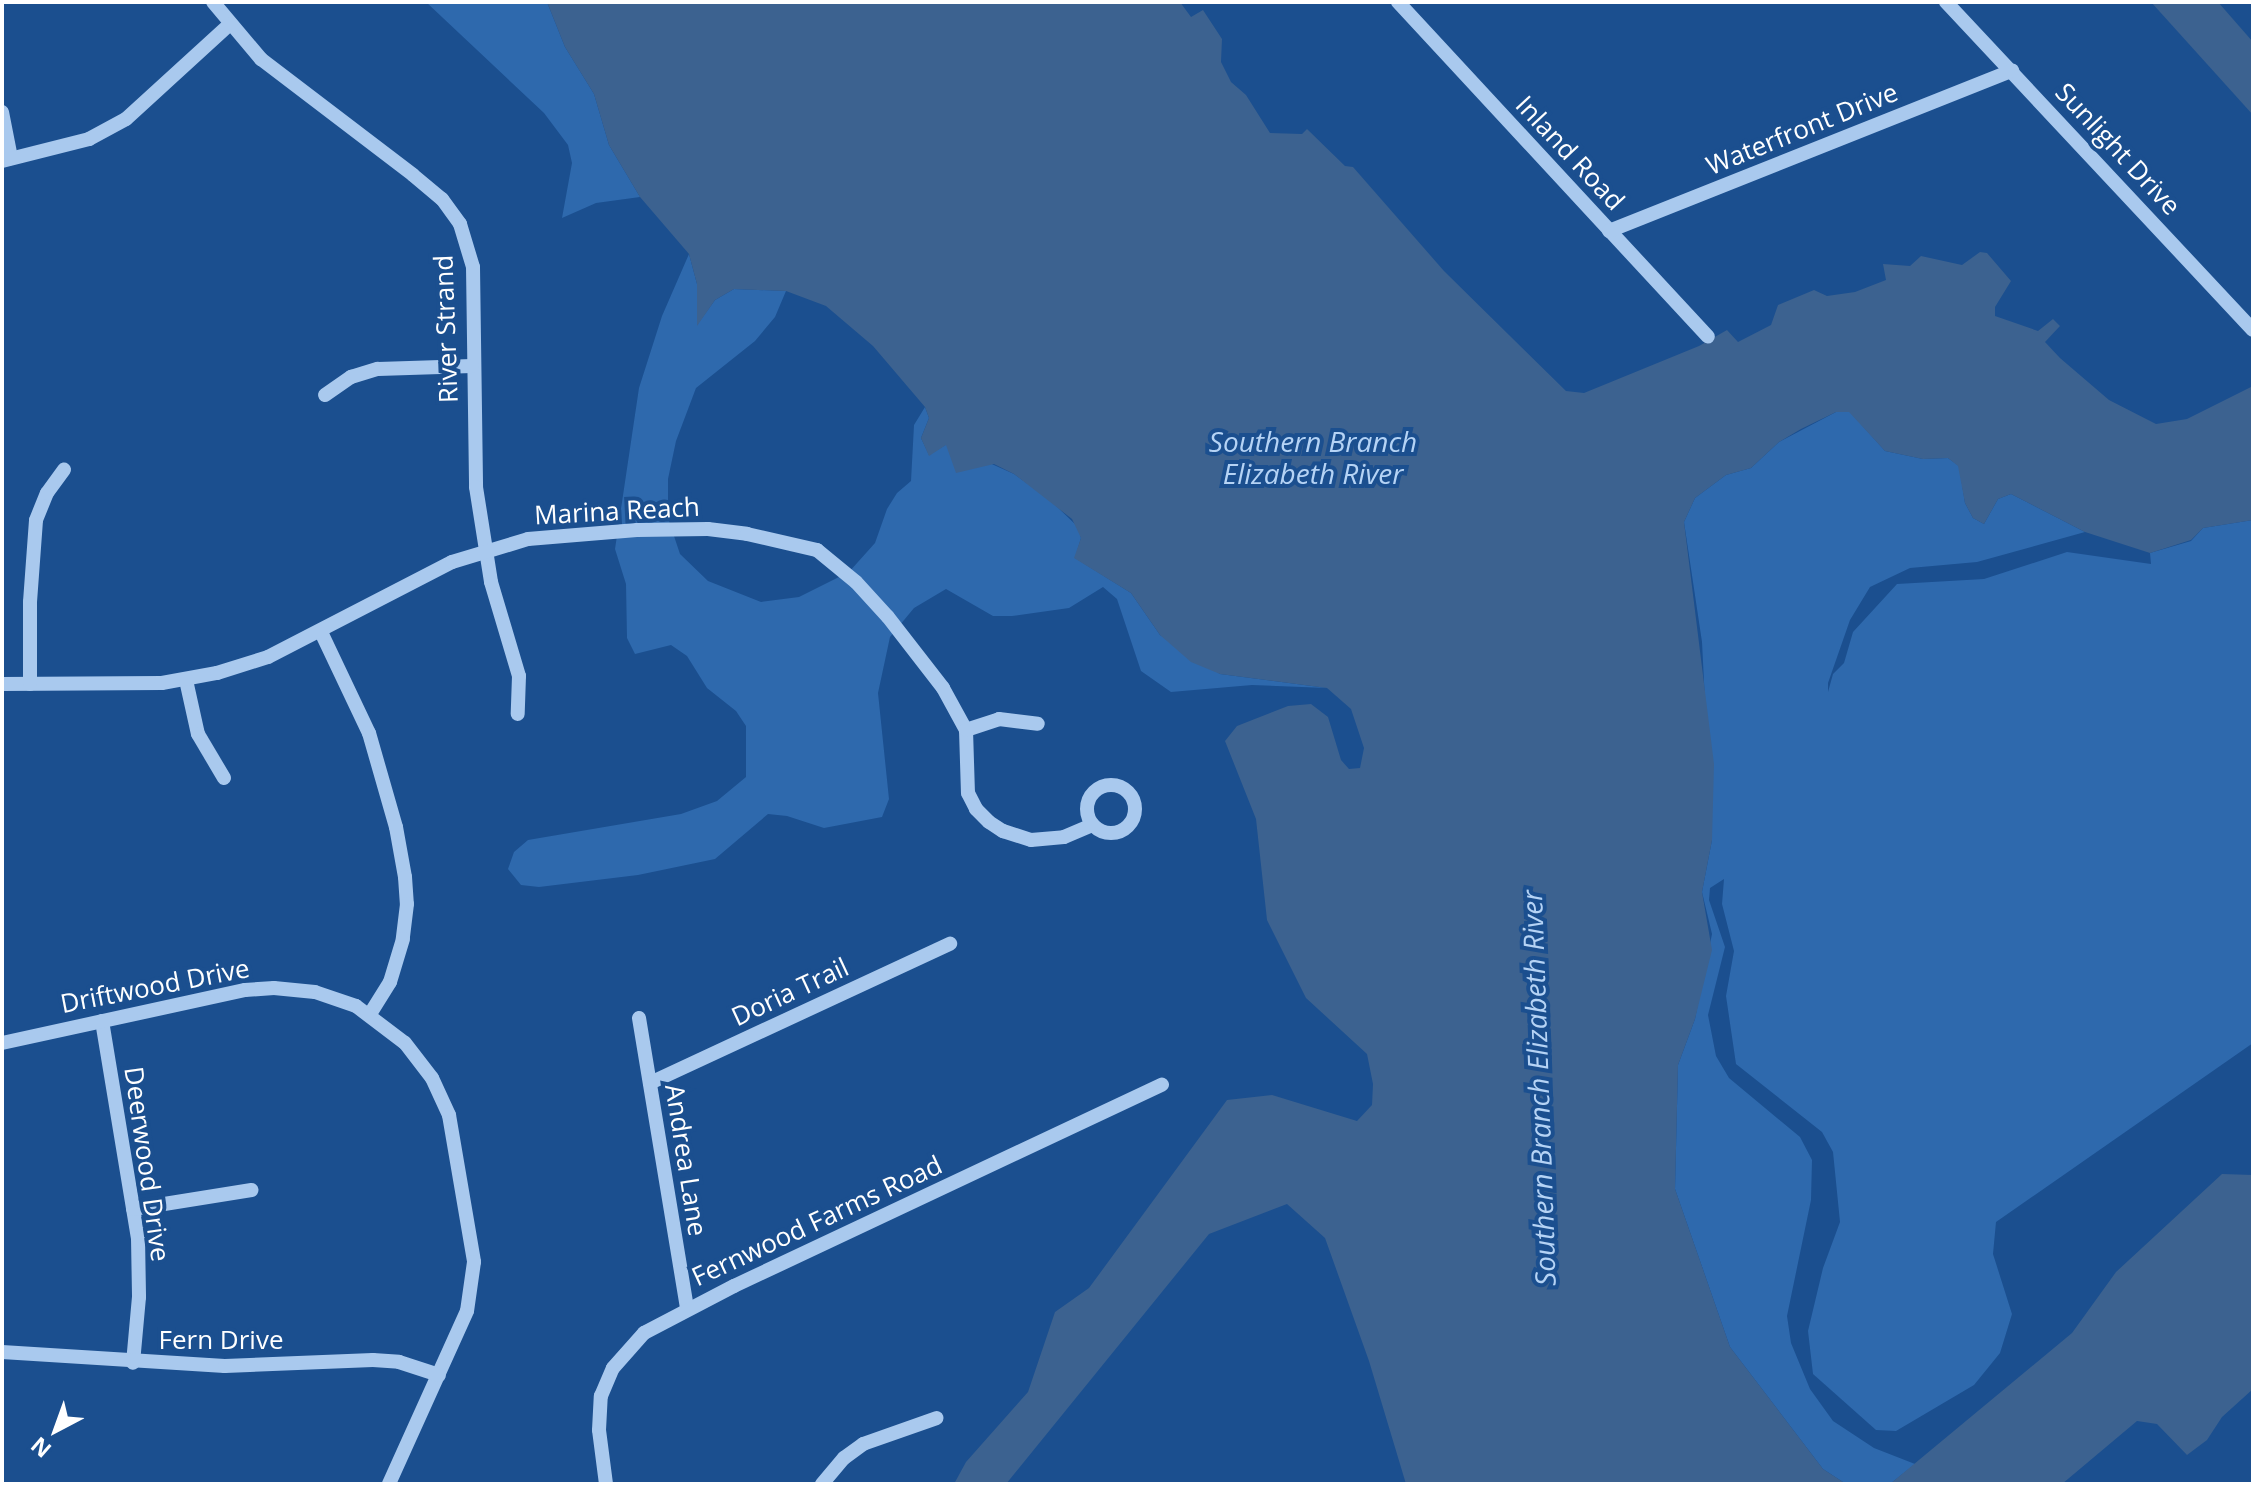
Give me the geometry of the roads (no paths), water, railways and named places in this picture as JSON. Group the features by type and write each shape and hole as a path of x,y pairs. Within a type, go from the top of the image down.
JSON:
{"street":[{"name":"River Strand","path":"213,2 261,59 413,175 442,199 455,215 473,267 473,451 484,552 519,676 518,714"},
{"name":"Inland Road","path":"1398,2 1708,337"},
{"name":"Sunlight Drive","path":"1946,2 2253,330"},
{"path":"2,112 7,160 89,139 126,119 230,24"},
{"name":"Waterfront Drive","path":"1609,231 2012,71"},
{"path":"325,395 351,377 378,369 472,366"},
{"path":"30,684 30,602 36,520 47,493 64,470"},
{"name":"Marina Reach","path":"2,684 139,684 186,680 243,666 321,632 405,585 484,552 528,539 574,533 708,529 817,550 856,582 914,648 943,688 966,730 968,793 976,809 989,822 1003,831 1031,840 1064,837 1092,825"},
{"path":"321,632 373,744 405,877 407,915 400,950 390,982 370,1014"},
{"path":"186,680 198,734 224,778"},
{"path":"966,730 999,719 1038,724"},
{"name":"Doria Trail","path":"650,1083 950,944"},
{"name":"Driftwood Drive","path":"2,1043 245,990 274,988 315,992 370,1014 405,1043 432,1078 449,1115 472,1248 473,1287 467,1311 389,1484"},
{"name":"Andrea Lane","path":"639,1018 687,1309"},
{"name":"Deerwood Drive","path":"102,1021 140,1268 133,1363"},
{"name":"Fernwood Farms Road","path":"606,1484 598,1414 604,1386 626,1350 644,1333 687,1309 1162,1085"},
{"path":"133,1209 251,1190"},
{"name":"Fern Drive","path":"2,1352 133,1363 225,1366 373,1360 399,1362 439,1375"},
{"path":"822,1484 844,1458 863,1444 937,1418"}],"water":[{"name":"Southern Branch Elizabeth River","path":"547,2 1180,2 1191,17 1203,10 1222,39 1221,62 1231,82 1246,95 1270,133 1302,134 1307,129 1345,166 1353,167 1444,271 1566,391 1584,393 1699,346 1727,330 1738,342 1771,325 1778,305 1814,290 1827,296 1855,292 1886,280 1883,264 1910,266 1921,256 1962,265 1980,252 1987,253 2011,281 1995,307 1995,316 2038,331 2053,319 2060,326 2045,342 2060,358 2109,400 2156,424 2187,419 2253,386 2253,520 2203,528 2191,540 2150,553 2085,532 2011,494 1998,499 1984,524 1973,518 1965,503 1958,466 1948,458 1923,459 1885,451 1849,412 1836,412 1801,429 1779,442 1751,468 1726,475 1695,498 1684,522 1714,764 1712,840 1702,892 1712,950 1695,1019 1678,1065 1675,1189 1730,1347 1823,1469 1846,1484 1406,1484 1369,1361 1325,1238 1287,1204 1209,1234 1006,1484 954,1484 966,1462 1028,1392 1055,1312 1089,1288 1227,1100 1272,1095 1357,1121 1372,1105 1373,1084 1367,1054 1306,998 1267,920 1256,819 1225,741 1237,726 1288,706 1311,704 1328,717 1341,760 1349,769 1360,768 1364,748 1351,709 1327,688 1220,674 1191,662 1160,635 1131,593 1074,558 1081,538 1072,519 1014,474 994,464 956,473 946,445 929,456 921,438 929,418 925,407 873,346 826,306 786,291 734,289 715,300 697,326 697,284 689,254 640,197 609,145 594,94 565,47"},
{"path":"2151,2 2218,2 2253,42 2253,115"},
{"path":"2222,1174 2253,1175 2253,1389 2222,1417 2207,1440 2187,1455 2157,1424 2137,1421 2062,1484 1890,1484 2072,1333 2116,1272"}]}
